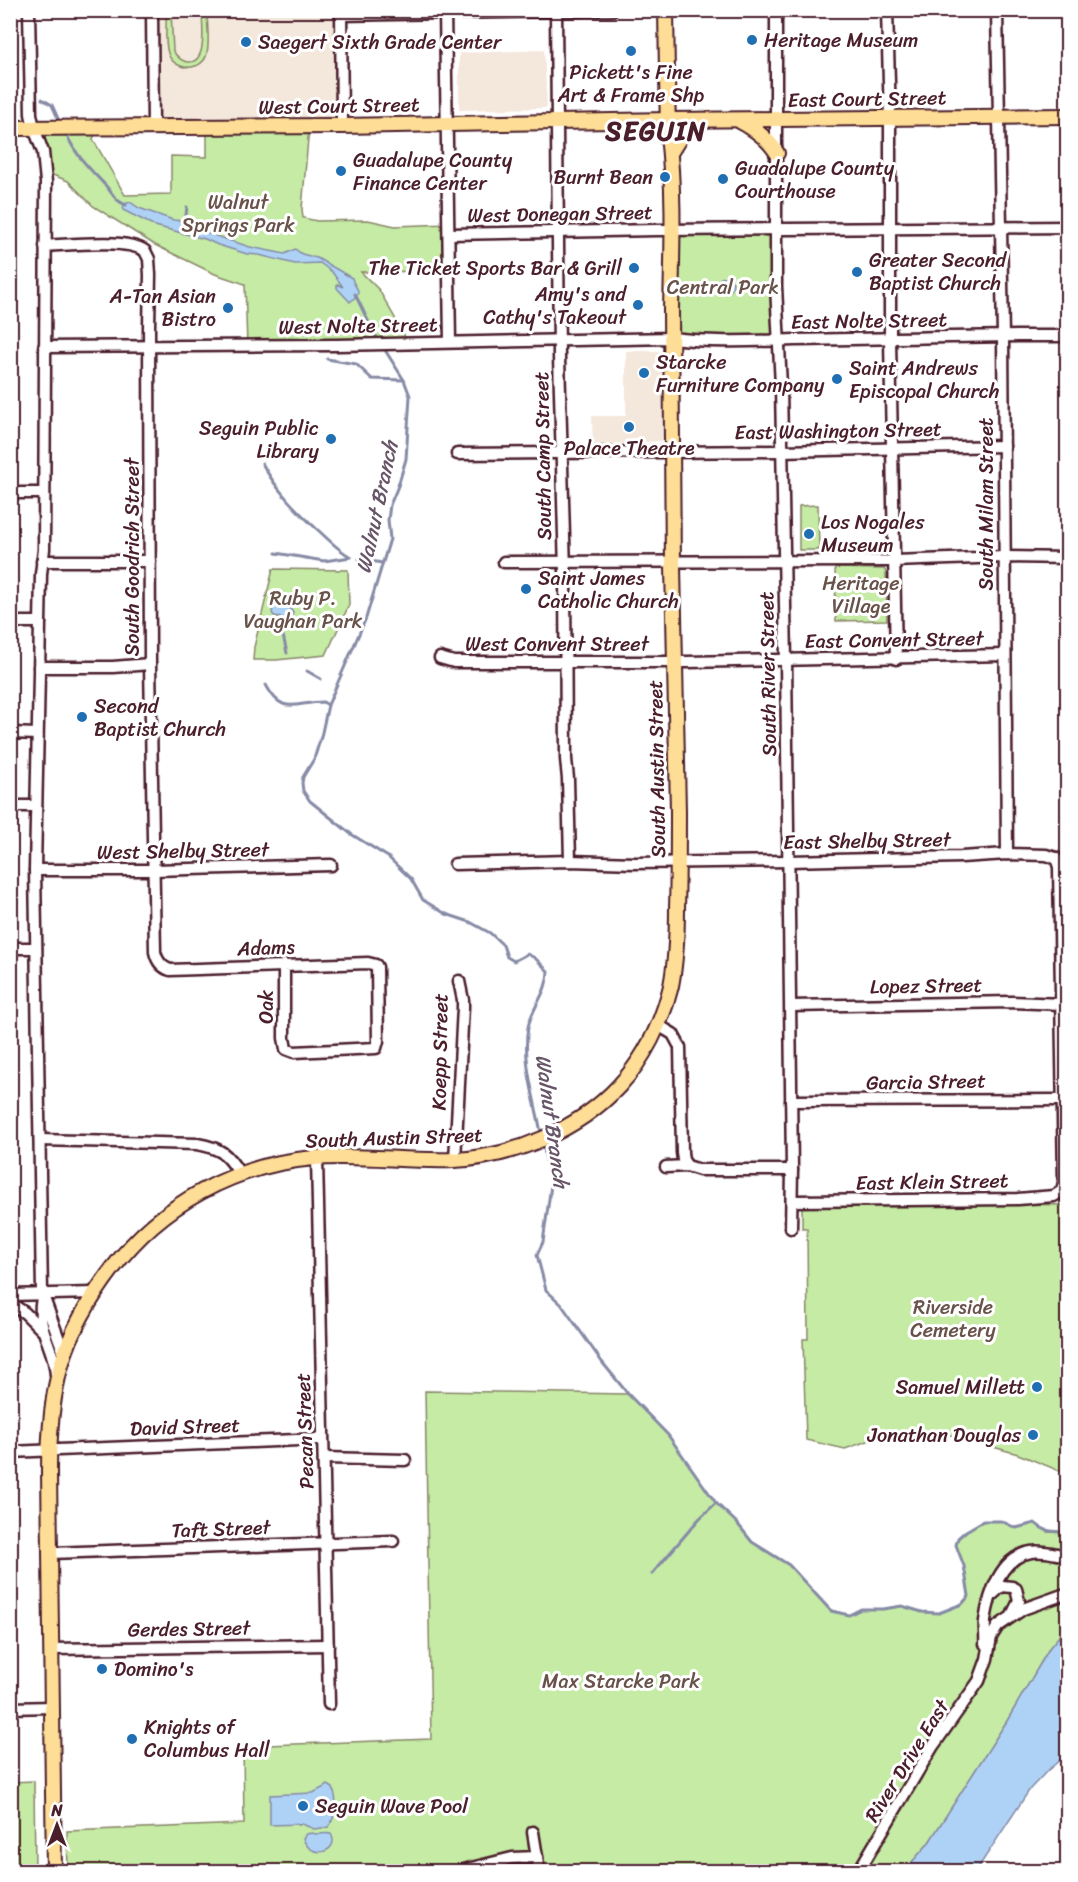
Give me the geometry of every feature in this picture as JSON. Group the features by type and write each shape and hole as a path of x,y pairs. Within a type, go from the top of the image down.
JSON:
{"main road":[{"name":"South Austin Street","path":"54,1870 49,1450 52,1405 64,1353 94,1293 124,1253 158,1220 196,1194 239,1173 288,1161 317,1158 455,1160 509,1151 538,1141 573,1123 598,1106 620,1086 658,1025 671,986 678,863 673,562 672,230 666,10"},
{"name":"East Court Street","path":"668,120 1068,116"},
{"name":"West Court Street","path":"10,128 342,126 668,120"},
{"path":"670,153 682,134 705,120"},
{"path":"738,120 762,135 777,153"}],"street":[{"path":"28,10 31,114 45,160 43,493 35,870 41,1306 44,1331 56,1362 57,1378"},
{"path":"152,10 153,127"},
{"path":"342,126 341,13 612,10"},
{"name":"South River Street","path":"776,10 776,297 786,660 793,1201 791,1228"},
{"path":"887,10 896,659"},
{"name":"South Milam Street","path":"997,10 1002,226 1007,854"},
{"name":"South Camp Street","path":"556,11 566,759 570,861"},
{"path":"446,12 450,342"},
{"path":"672,230 1068,227"},
{"name":"West Donegan Street","path":"449,234 672,230"},
{"name":"South Goodrich Street","path":"45,246 124,245 139,247 145,251 150,266 150,663 155,952 160,963"},
{"name":"East Nolte Street","path":"672,338 779,341 1068,336"},
{"name":"West Nolte Street","path":"44,347 359,345 672,338"},
{"name":"East Washington Street","path":"457,454 1004,446"},
{"path":"10,493 43,493"},
{"path":"504,562 784,562 1005,557 1068,558"},
{"path":"42,561 150,561"},
{"path":"10,622 40,622"},
{"name":"East Convent Street","path":"675,662 1005,655"},
{"name":"West Convent Street","path":"440,658 454,662 675,662"},
{"path":"39,668 113,667 150,663"},
{"path":"10,733 37,734"},
{"path":"10,806 36,806"},
{"name":"East Shelby Street","path":"678,863 1007,854 1046,855 1056,858 1059,867 1062,1004"},
{"path":"455,864 570,861 678,863"},
{"name":"West Shelby Street","path":"35,870 154,870 331,865"},
{"path":"10,948 36,948"},
{"name":"Adams","path":"160,963 170,970 368,963 377,967 378,1041 376,1048 294,1052 286,1049"},
{"name":"Oak","path":"284,966 286,1049"},
{"name":"Koepp Street","path":"455,1160 463,1007 459,981"},
{"name":"Lopez Street","path":"790,1006 1012,1002 1062,1004"},
{"path":"1062,1004 1062,1100"},
{"path":"658,1025 673,1034 680,1047 682,1152 687,1166"},
{"name":"Garcia Street","path":"791,1101 1062,1100"},
{"name":"East Klein Street","path":"793,1201 1018,1199 1054,1196 1062,1191 1064,1182 1062,1100"},
{"path":"40,1140 197,1144 213,1147 223,1152 239,1173"},
{"name":"Pecan Street","path":"317,1158 329,1704"},
{"path":"666,1167 687,1166 700,1170 792,1170"},
{"path":"42,1293 64,1353"},
{"path":"10,1295 94,1293"},
{"path":"10,1303 25,1313 44,1331"},
{"name":"David Street","path":"10,1452 322,1439"},
{"path":"324,1458 405,1460"},
{"name":"Taft Street","path":"51,1553 393,1541"},
{"name":"River Drive East","path":"984,1668 986,1639 984,1622 991,1596 1001,1573 1010,1562 1030,1552 1041,1551 1068,1556"},
{"path":"991,1596 1002,1586 1016,1589 1019,1597 1018,1606 1007,1620"},
{"name":"River Drive East","path":"858,1872 933,1746 974,1690 984,1668 991,1636 998,1626 1030,1605 1068,1593"},
{"name":"Gerdes Street","path":"51,1649 328,1645"},
{"path":"10,1708 52,1707"},
{"path":"533,1832 539,1872"},
{"path":"455,1872 512,1858 537,1857"}],"shaded area":[{"name":"Saegert Sixth Grade Center","path":"156,11 335,11 336,117 159,120"},
{"path":"544,50 547,108 459,110 459,53"},
{"path":"11,78 14,82 14,116 11,116"},
{"path":"626,351 659,351 661,353 663,440 593,446 592,416 626,416"}],"green space":[{"path":"166,11 171,11 173,51 180,59 189,62 199,56 203,41 202,11 207,11 208,48 200,64 194,67 181,66 171,59 166,43"},
{"name":"Walnut Springs Park","path":"99,127 93,139 125,195 171,194 171,156 207,157 207,127 309,127 303,218 317,221 368,220 395,226 448,224 449,271 361,272 379,290 404,334 405,344 247,346 245,284 215,274 155,245 93,206 68,181 45,172 34,128"},
{"name":"Central Park","path":"776,229 779,341 672,338 672,230"},
{"name":"Heritage Village","path":"818,505 819,550 799,550 799,506"},
{"name":"Heritage Village","path":"835,568 884,569 886,572 887,620 836,621"},
{"name":"Ruby P. Vaughan Park","path":"273,569 348,570 349,605 326,655 253,660 254,647"},
{"name":"Riverside Cemetery","path":"1065,1205 1068,1244 1067,1474 1018,1454 936,1431 879,1437 845,1449 806,1440 803,1339 808,1339 807,1228 802,1228 802,1207"},
{"name":"Max Starcke Park","path":"425,1391 628,1394 668,1435 716,1503 737,1523 752,1542 789,1565 831,1610 849,1615 861,1609 902,1606 922,1612 939,1613 962,1604 969,1596 964,1566 956,1545 958,1538 983,1521 1001,1521 1016,1528 1035,1523 1048,1532 1067,1533 1067,1627 1050,1647 1007,1721 928,1844 904,1871 68,1871 67,1831 244,1824 243,1746 431,1739"},
{"path":"34,1781 35,1871 11,1871 11,1782"}],"water":[{"path":"130,202 139,208 173,220 185,221 207,233 250,247 285,254 295,249 302,254 317,258 352,278 358,292 350,302 337,288 337,284 343,287 332,272 320,263 295,264 247,254 205,239 155,226 123,210 124,204"},
{"path":"725,277 731,279 733,285 731,291 725,293 719,291 717,285 719,279"},
{"path":"282,604 292,611 291,618 279,618 273,615 274,606"},
{"path":"1067,1627 1067,1754 1030,1789 976,1871 904,1871 928,1844 1007,1721 1050,1647"},
{"name":"Seguin Wave Pool","path":"328,1785 333,1788 336,1804 329,1827 314,1829 302,1824 270,1825 270,1795 313,1793"},
{"path":"306,1834 331,1834 332,1845 323,1851 312,1850 303,1838"}],"waterway":[{"name":"Walnut Branch","path":"10,72 15,80"},
{"name":"Walnut Branch","path":"42,99 52,105 60,123"},
{"name":"Walnut Branch","path":"65,132 83,161 116,199 126,205"},
{"path":"185,223 187,207"},
{"name":"Walnut Branch","path":"355,294 379,341"},
{"name":"Walnut Branch","path":"383,347 404,380 410,396 406,459 390,505 388,520 390,539 366,618 328,705 314,759 303,777 303,791 310,801 351,834 388,857 411,879 423,900 446,914 470,922 490,933 503,945 507,957 514,961 527,954 535,958 548,971 545,986 530,1020 527,1040 528,1067 541,1133"},
{"path":"327,359 356,364 372,379 404,380"},
{"path":"262,463 280,491 295,508 334,545 351,557"},
{"path":"276,553 324,561 351,557"},
{"path":"359,559 382,563"},
{"path":"279,618 287,653"},
{"path":"307,671 321,679"},
{"path":"266,685 278,701 290,706 323,702 328,705"},
{"name":"Walnut Branch","path":"543,1143 551,1185 543,1242 537,1255 546,1290 561,1304 628,1394 668,1435 716,1503 737,1523 752,1542 789,1565 831,1611 849,1615 861,1609 902,1606 922,1612 939,1613 962,1604 969,1596 964,1566 956,1545 958,1538 983,1521 1001,1521 1016,1528 1035,1523 1047,1530 1068,1533"},
{"path":"652,1574 699,1519 716,1503"}],"place":[{"name":"Heritage Museum","path":"752,40"},
{"name":"Saegert Sixth Grade Center","path":"246,42"},
{"name":"Pickett's Fine Art & Frame Shp","path":"631,51"},
{"name":"Guadalupe County Finance Center","path":"341,171"},
{"name":"Burnt Bean","path":"665,177"},
{"name":"Guadalupe County Courthouse","path":"723,179"},
{"name":"The Ticket Sports Bar & Grill","path":"634,268"},
{"name":"Greater Second Baptist Church","path":"857,272"},
{"name":"Amy's and Cathy's Takeout","path":"638,305"},
{"name":"A-Tan Asian Bistro","path":"228,308"},
{"name":"Starcke Furniture Company","path":"644,373"},
{"name":"Saint Andrews Episcopal Church","path":"837,379"},
{"name":"Palace Theatre","path":"629,427"},
{"name":"Seguin Public Library","path":"331,439"},
{"name":"Los Nogales Museum","path":"809,534"},
{"name":"Saint James Catholic Church","path":"526,589"},
{"name":"Second Baptist Church","path":"82,717"},
{"name":"Samuel Millett","path":"1037,1387"},
{"name":"Jonathan Douglas","path":"1033,1435"},
{"name":"Domino's","path":"102,1669"},
{"name":"Knights of Columbus Hall","path":"132,1739"},
{"name":"Seguin Wave Pool","path":"303,1806"}],"district":[{"name":"SEGUIN","path":"656,131"}]}
